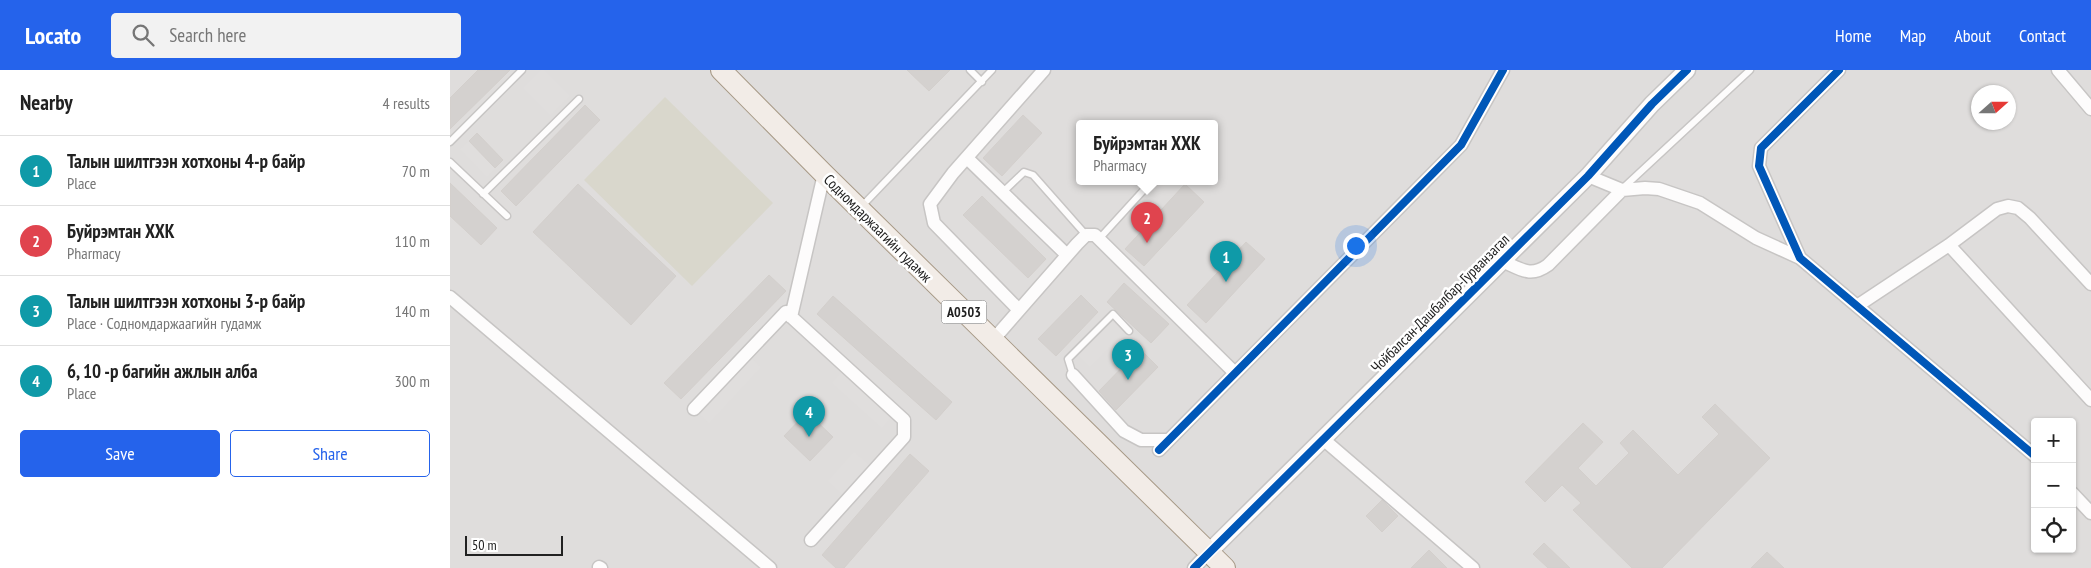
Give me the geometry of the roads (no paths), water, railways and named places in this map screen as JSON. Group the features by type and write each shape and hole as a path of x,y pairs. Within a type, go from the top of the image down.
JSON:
{"main road":[{"name":"Содномдаржаагийн гудамж","path":"721,70 859,209 1209,552"},
{"name":"A0503","path":"1209,552 1225,568"}],"street":[{"path":"1019,310 934,223 930,204 967,158 1044,70"},
{"path":"1159,450 1461,145 1504,70"},
{"name":"Чойбалсан-Дашбалбар-Гурванзагал","path":"1209,552 1588,176 1652,104 1687,70"},
{"path":"1800,258 1758,166 1761,148 1839,70"},
{"path":"2058,70 2091,109"},
{"path":"967,158 1067,255"},
{"path":"791,317 824,174"},
{"path":"1588,176 1622,190 1659,189 1700,203 1756,238 1800,258 2031,453"},
{"path":"1502,261 1528,272 1539,271 1548,265 1622,190"},
{"path":"1857,306 1949,245 1997,208 2008,206 2018,208 2030,218 2091,284"},
{"path":"993,340 1067,255 1092,237 1235,373"},
{"path":"1949,245 2091,400"},
{"path":"450,297 770,568"},
{"path":"694,409 786,312 904,420 904,437 811,540"},
{"path":"1073,376 1124,431 1141,440 1169,440"},
{"path":"1323,439 1473,568"},
{"path":"2076,497 2091,513"},
{"path":"1194,568 1209,552"}],"lane":[{"path":"450,142 522,70"},
{"path":"970,70 982,82"},
{"path":"859,209 992,70"},
{"path":"1622,190 1750,70"},
{"path":"483,194 579,99"},
{"path":"450,162 507,216"},
{"path":"1002,192 1024,172 1033,175 1092,237 1148,185"},
{"path":"1073,376 1068,359 1113,314 1129,331"}],"place":[{"name":"Буйрэмтан ХХК","path":"1147,243"},
{"name":"Талын шилтгээн хотхоны 4-р байр","path":"1226,282"},
{"name":"Талын шилтгээн хотхоны 3-р байр","path":"1128,380"},
{"name":"6, 10 -р багийн ажлын алба","path":"809,437"}]}
